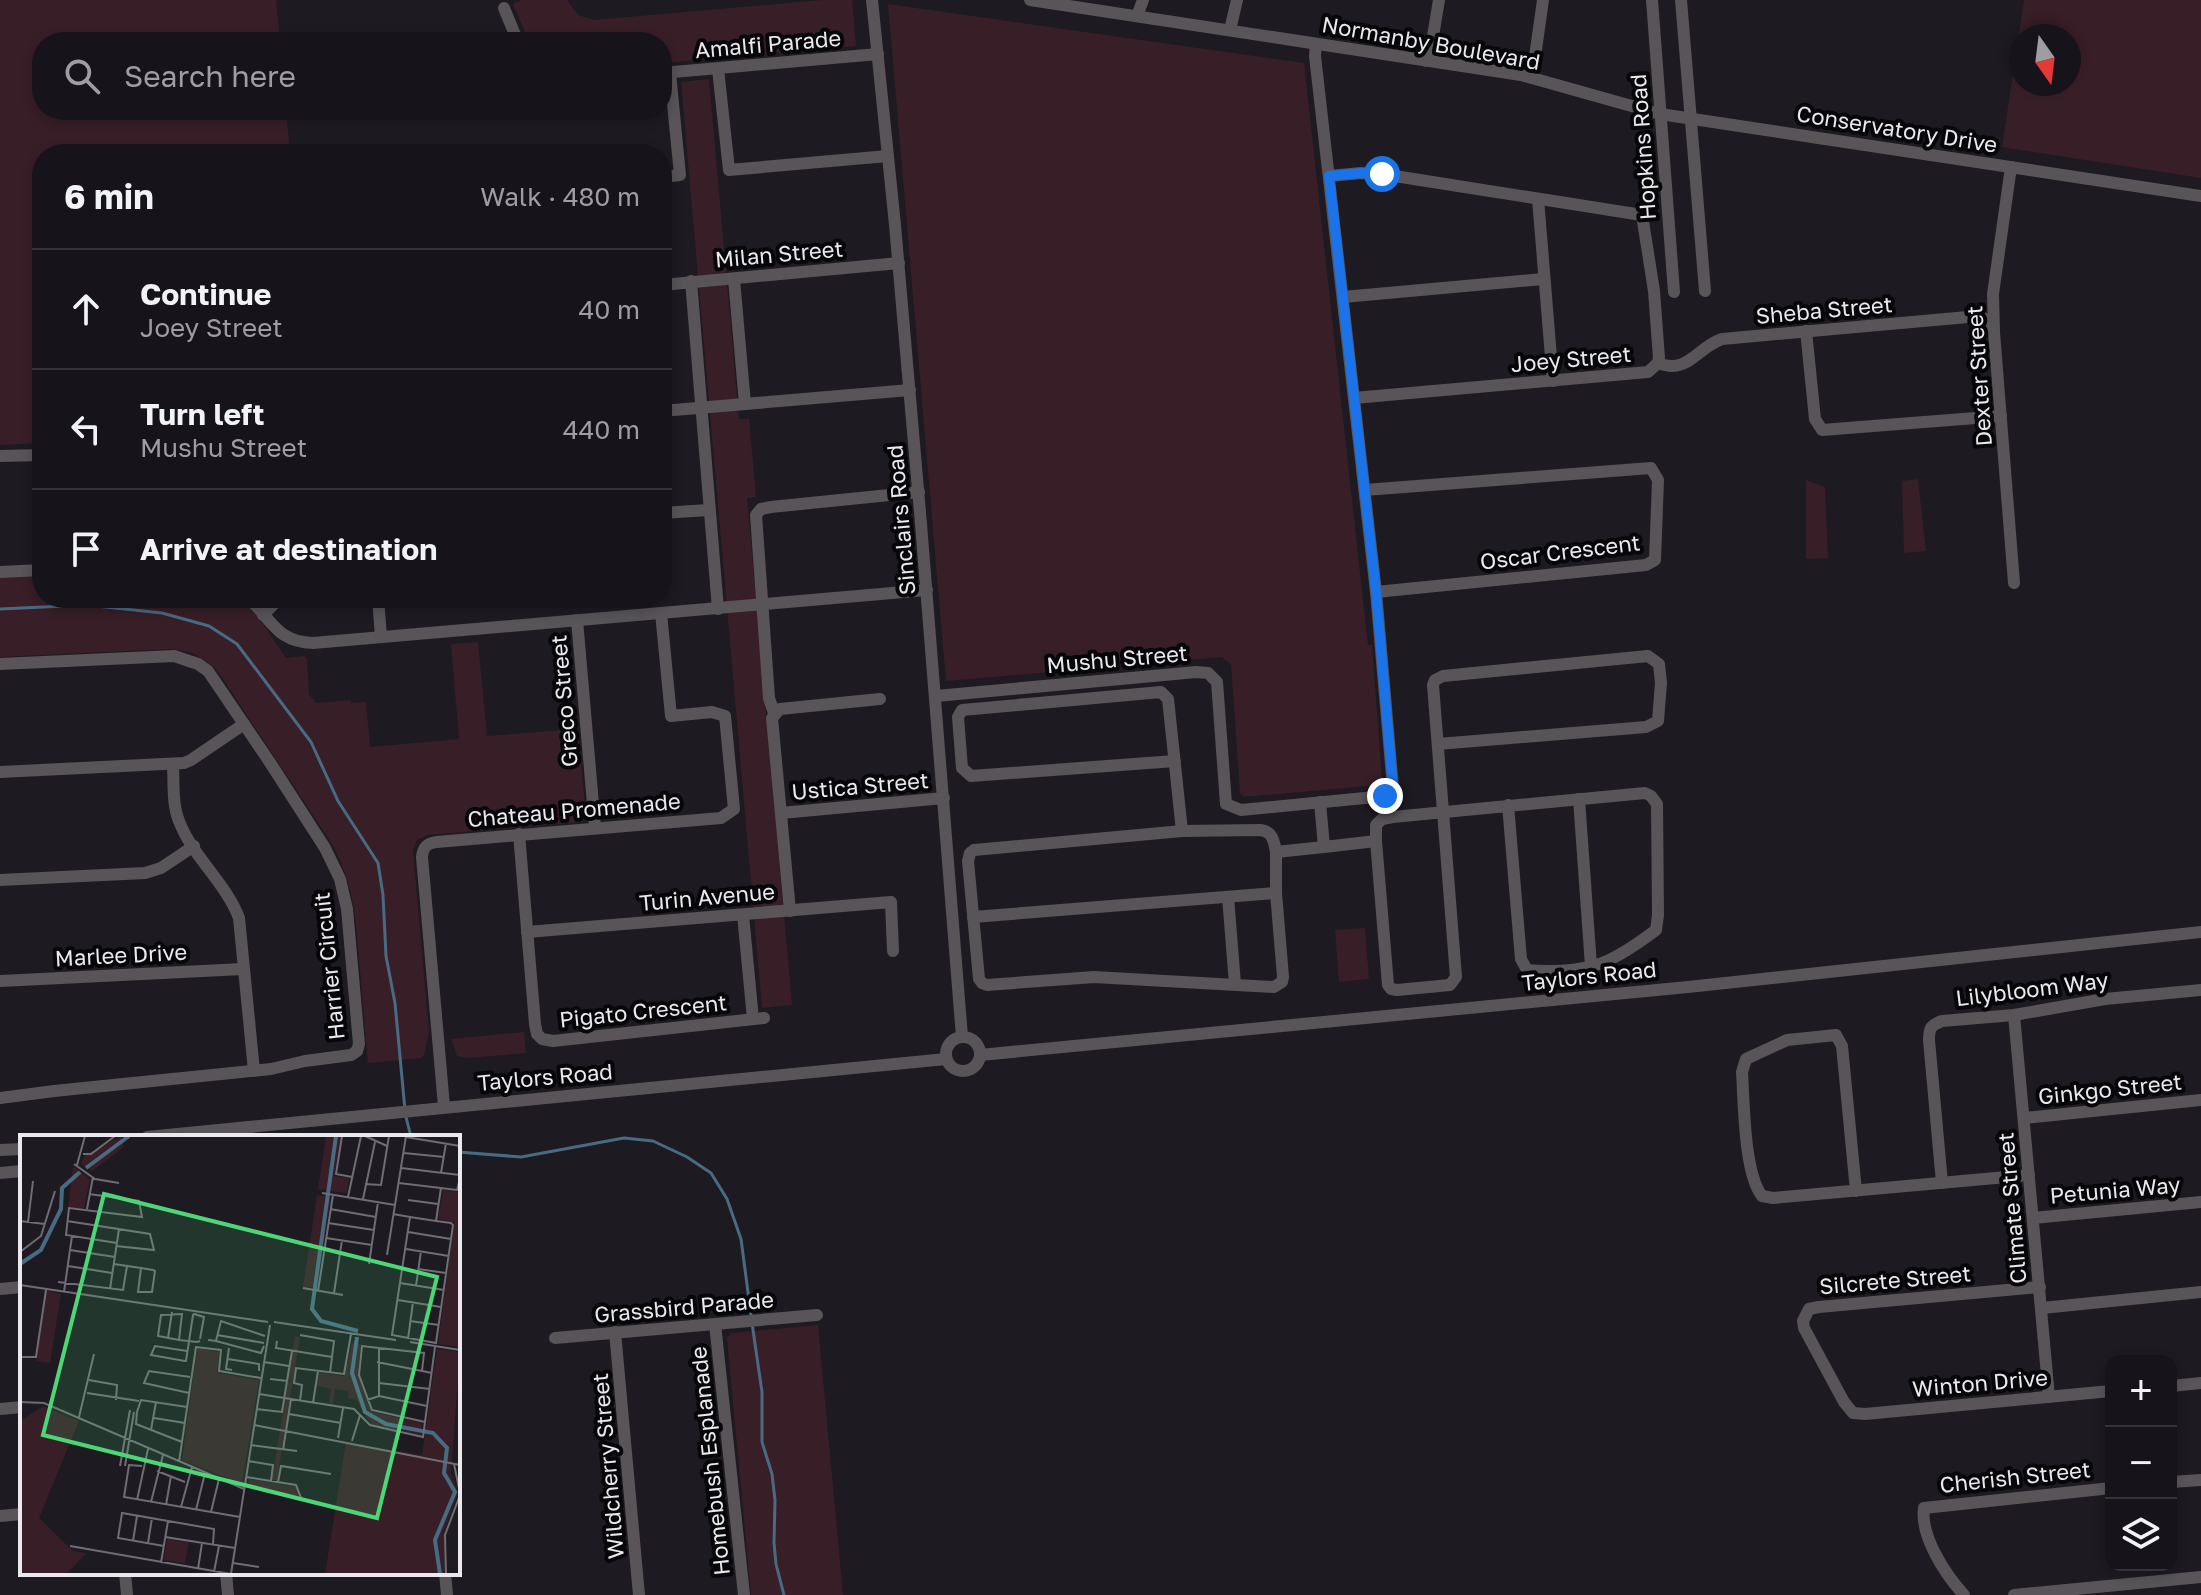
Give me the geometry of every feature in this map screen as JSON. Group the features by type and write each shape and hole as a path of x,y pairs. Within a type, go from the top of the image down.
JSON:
{"street":[{"name":"Sinclairs Road","path":"872,0 919,492 962,1037"},
{"name":"Normanby Boulevard","path":"1030,0 1532,78 1588,95"},
{"path":"1137,16 1143,0"},
{"path":"1230,30 1237,0"},
{"path":"1426,61 1439,0"},
{"path":"1532,78 1543,0"},
{"name":"Hopkins Road","path":"1652,0 1674,292"},
{"path":"1681,0 1705,291"},
{"path":"504,8 514,32"},
{"name":"Mushu Street","path":"936,696 1208,673 1217,682 1226,804 1241,810 1385,796 1393,788 1376,592 1316,44"},
{"name":"Amalfi Parade","path":"672,73 878,54"},
{"path":"718,69 729,170 888,156"},
{"name":"Conservatory Drive","path":"1588,95 1660,114 2201,196"},
{"path":"672,117 680,175 672,176"},
{"name":"Dexter Street","path":"2011,167 1993,294 2014,583"},
{"name":"Joey Street","path":"1329,176 1382,174 1642,215 1654,291 1658,363 1648,372 1354,398"},
{"path":"1538,199 1553,381"},
{"name":"Milan Street","path":"672,284 899,263"},
{"path":"734,279 745,404"},
{"path":"1343,297 1543,279"},
{"path":"691,281 718,609"},
{"name":"Sheba Street","path":"1658,363 1678,367 1722,339 1806,331 1979,316 1991,323 1994,332"},
{"path":"1806,331 1815,419 1822,430 2001,416"},
{"path":"672,410 910,390"},
{"path":"0,456 32,455"},
{"name":"Oscar Crescent","path":"1365,490 1651,468 1658,480 1655,560 1646,565 1376,592"},
{"path":"774,713 769,698 756,515 761,509 919,492"},
{"path":"672,512 709,510"},
{"path":"0,572 32,570"},
{"path":"257,608 280,634 294,641 313,643 927,590"},
{"path":"263,615 270,608"},
{"path":"379,608 381,637"},
{"name":"Chateau Promenade","path":"444,1106 423,850 431,843 721,818 734,809 725,716 712,712 671,716 661,613"},
{"name":"Greco Street","path":"577,620 595,827"},
{"name":"Harrier Circuit","path":"0,664 162,656 186,658 208,671 325,848 340,879 347,909 359,1044 357,1051 351,1055 254,1071 0,1098"},
{"path":"1438,744 1646,727 1658,721 1659,664 1648,656 1443,676 1435,680 1433,685 1438,744 1443,812 1456,977 1450,985 1391,989 1388,985 1376,841 1376,825 1382,819 1443,812 1508,805 1645,793 1657,804 1656,930 1598,965 1545,972 1527,970 1521,959 1508,805"},
{"path":"1175,761 971,776 962,768 958,717 962,710 1161,692 1168,699 1175,761 1182,831"},
{"path":"790,911 774,713 780,709 880,699"},
{"path":"0,772 173,765 191,760 244,724"},
{"path":"173,765 176,813 181,826 236,910 241,927 254,1071"},
{"name":"Ustica Street","path":"781,813 944,798"},
{"path":"1579,799 1591,966"},
{"path":"1320,802 1324,847"},
{"path":"1266,830 1273,839 1276,852 1282,982 1279,985 1268,988 1078,977 987,985 979,979 968,861 974,850 1182,831 1266,830"},
{"name":"Pigato Crescent","path":"519,834 536,1030 542,1039 553,1041 758,1019 743,915"},
{"path":"1276,852 1376,841"},
{"path":"0,880 145,873 161,868 194,846"},
{"path":"973,917 1276,893"},
{"path":"1228,897 1235,984"},
{"name":"Turin Avenue","path":"527,932 891,902 893,951"},
{"name":"Taylors Road","path":"980,1055 1688,987 2201,932"},
{"name":"Marlee Drive","path":"0,981 243,969"},
{"name":"Lilybloom Way","path":"1942,1183 1929,1029 1933,1024 2014,1015 2092,1001 2201,990"},
{"name":"Climate Street","path":"2014,1015 2049,1397"},
{"path":"1856,1191 1842,1046 1836,1035 1787,1040 1746,1059 1742,1072 1748,1151 1756,1188 1762,1196 1773,1198 1856,1191 2029,1175"},
{"path":"962,1037 973,1040 980,1049 977,1065 969,1071 953,1068 946,1059 948,1046 956,1038 962,1037"},
{"name":"Taylors Road","path":"166,1135 946,1059"},
{"name":"Ginkgo Street","path":"2024,1118 2201,1100"},
{"path":"0,1150 20,1149"},
{"path":"0,1173 20,1171"},
{"name":"Petunia Way","path":"2033,1218 2201,1202"},
{"path":"0,1289 20,1287"},
{"name":"Silcrete Street","path":"1853,1413 1804,1328 1803,1321 1809,1309 2040,1287"},
{"path":"2042,1308 2201,1292"},
{"name":"Grassbird Parade","path":"555,1338 817,1315"},
{"name":"Homebush Esplanade","path":"715,1324 744,1595"},
{"name":"Wildcherry Street","path":"615,1332 639,1595"},
{"path":"2177,1385 2201,1383"},
{"name":"Winton Drive","path":"1853,1413 2105,1392"},
{"path":"0,1409 20,1407"},
{"path":"2177,1482 2201,1480"},
{"name":"Cherish Street","path":"1964,1595 1927,1538 1924,1508 2105,1489"},
{"path":"0,1516 20,1514"},
{"path":"125,1575 127,1595"},
{"path":"226,1575 228,1595"},
{"path":"445,1575 447,1595"},
{"path":"2014,1595 2201,1577"}],"shaded area":[{"path":"0,0 276,0 279,32 32,32 32,120 287,120 289,144 32,144 32,443 0,445"},
{"path":"522,0 567,0 578,15 594,20 852,0 856,46 672,62 672,32 525,32 513,4"},
{"path":"2024,0 2201,0 2201,178 2002,147 2010,96 2081,96 2081,24 2020,24"},
{"path":"888,4 1304,63 1368,645 1372,645 1382,780 1378,785 1244,797 1240,793 1231,665 1222,657 946,681"},
{"path":"709,79 739,419 749,419 756,497 747,498 792,1005 762,1008 681,82"},
{"path":"1918,479 1926,551 1904,553 1902,481"},
{"path":"1806,480 1825,487 1828,558 1806,559"},
{"path":"32,575 32,608 250,608 286,658 304,656 307,659 309,694 316,703 366,702 370,747 459,739 451,644 478,642 487,736 578,731 586,817 582,822 427,835 417,840 413,850 429,1032 421,1058 368,1063 355,920 346,875 332,844 213,666 193,653 170,649 0,657 0,577"},
{"path":"1365,928 1369,979 1339,982 1335,930"},
{"path":"524,1032 526,1053 468,1058 457,1056 451,1039"},
{"path":"818,1325 843,1595 751,1595 727,1338 731,1333"}],"waterway":[{"path":"0,609 32,608"},
{"path":"115,608 162,613 209,626 237,644 311,742 338,801 378,863 405,1110"},
{"path":"406,1117 410,1135"},
{"path":"460,1152 521,1157 624,1138 653,1141 687,1157 711,1173 727,1199 741,1239 751,1315"},
{"path":"752,1323 762,1392 762,1442 772,1474 775,1500 776,1564 784,1595"}],"route":[{"path":"1382,174 1329,176 1385,683 1393,788 1385,796"}]}
